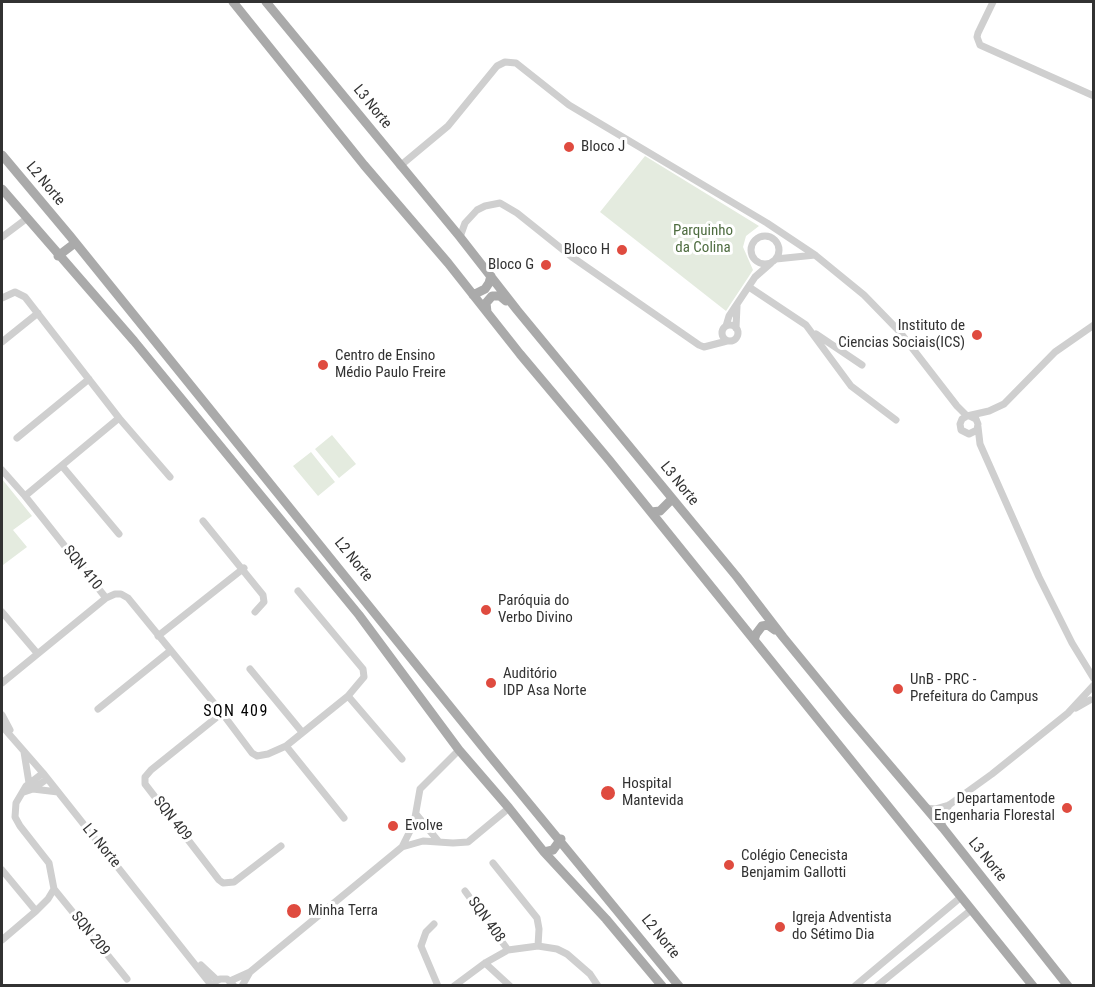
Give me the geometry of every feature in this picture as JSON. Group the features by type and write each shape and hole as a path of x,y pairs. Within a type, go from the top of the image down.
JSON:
{"main road":[{"name":"L3 Norte","path":"266,2 737,577 783,637 943,828 1068,986"},
{"path":"237,4 316,106 651,512 1033,986"},
{"name":"L2 Norte","path":"2,155 679,986"},
{"name":"L2 Norte","path":"2,189 58,256 135,341 359,615 459,750 544,852 606,919 662,986"},
{"path":"58,256 75,243"},
{"path":"473,295 485,289 491,276"},
{"path":"486,312 488,299 495,295 500,296 517,310"},
{"path":"651,512 663,509 672,499"},
{"path":"754,640 759,628 768,625 783,637"},
{"path":"432,716 437,706 447,701"},
{"path":"544,852 554,850 561,839"}],"street":[{"path":"993,2 978,33 980,45 1094,96"},
{"path":"400,166 448,126 497,66 510,61 516,63 569,105 767,223 815,255 850,283 899,331 957,406 976,419 980,444 1048,596 1086,670 1094,679"},
{"path":"460,237 465,223 477,210 494,203 507,206 572,257 704,347 726,340 732,341 736,338 738,333 736,328 737,303"},
{"path":"2,237 26,219"},
{"path":"764,236 767,223"},
{"path":"726,340 723,337 724,328 737,303 755,277 774,260 779,251 777,242 769,236 753,242 751,251 755,277"},
{"path":"754,259 762,263 815,255"},
{"path":"749,287 862,365"},
{"path":"2,298 11,292 20,293 119,418 170,477"},
{"path":"2,342 38,313"},
{"path":"704,347 724,328 731,325 736,328"},
{"path":"960,421 1004,404 1064,344 1094,325"},
{"path":"811,331 851,386 896,420"},
{"path":"17,438 89,380"},
{"path":"957,406 961,430 980,444"},
{"path":"969,434 974,432 989,411"},
{"path":"25,496 119,418"},
{"path":"62,466 119,534"},
{"name":"SQN 410","path":"2,470 106,598 2,683"},
{"path":"204,521 260,588 265,599 262,606 255,612"},
{"path":"158,636 244,568"},
{"path":"106,598 117,593 126,596 222,712 252,753 257,756 286,746 348,696 364,677 363,669 298,591"},
{"path":"2,612 37,653"},
{"path":"98,709 170,651"},
{"path":"250,669 302,732"},
{"path":"1068,713 1092,701 1086,670"},
{"path":"926,808 949,805 1015,757 1068,713 1090,688"},
{"path":"348,696 402,759"},
{"name":"SQN 409","path":"222,712 148,773 144,781 146,787 219,880 223,882 234,882 281,846"},
{"name":"L1 Norte","path":"2,715 14,738"},
{"name":"L1 Norte","path":"2,726 214,984"},
{"path":"286,746 344,818"},
{"path":"24,750 31,786 58,792"},
{"path":"214,984 223,978 232,983 250,972 402,847 411,832 420,789 459,750"},
{"name":"SQN 209","path":"45,776 24,792 16,803 15,817 49,863 54,889 127,979"},
{"path":"943,828 942,819 949,805"},
{"path":"402,847 423,841 468,842 509,808"},
{"path":"416,814 439,842"},
{"path":"494,863 537,918 538,946"},
{"path":"2,870 36,912"},
{"path":"2,940 36,912 54,889"},
{"name":"SQN 408","path":"465,891 507,950"},
{"path":"855,986 962,897"},
{"path":"877,986 971,910"},
{"path":"434,924 426,932 421,946 438,986"},
{"name":"SQN 408","path":"454,986 507,950 538,946 557,949 567,954 590,974 598,986"},
{"name":"SQN 408","path":"485,963 510,986"},
{"path":"242,986 250,972"}],"green space":[{"name":"Parquinho da Colina","path":"645,156 759,226 746,236 743,247 753,270 726,311 600,212"},
{"path":"332,435 356,464 339,478 315,449"},
{"path":"311,452 335,482 318,496 293,466"},
{"path":"2,479 32,516 13,530 27,547 3,565"}],"place":[{"name":"Bloco J","path":"569,147"},
{"name":"Bloco H","path":"622,250"},
{"name":"Bloco G","path":"546,265"},
{"name":"Instituto de Ciencias Sociais(ICS)","path":"977,335"},
{"name":"Centro de Ensino Médio Paulo Freire","path":"323,365"},
{"name":"Paróquia do Verbo Divino","path":"486,610"},
{"name":"Auditório IDP Asa Norte","path":"491,683"},
{"name":"UnB - PRC - Prefeitura do Campus","path":"898,689"},
{"name":"Hospital Mantevida","path":"608,793"},
{"name":"Departamentode Engenharia Florestal","path":"1067,808"},
{"name":"Evolve","path":"393,826"},
{"name":"Colégio Cenecista Benjamim Gallotti","path":"729,865"},
{"name":"Minha Terra","path":"294,911"},
{"name":"Igreja Adventista do Sétimo Dia","path":"780,927"}],"district":[{"name":"SQN 409","path":"236,712"}]}
